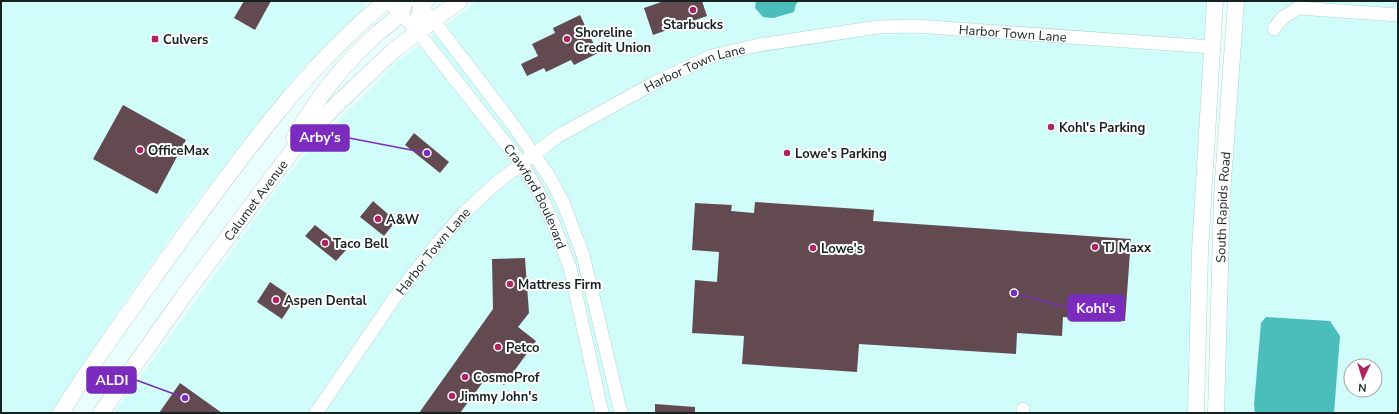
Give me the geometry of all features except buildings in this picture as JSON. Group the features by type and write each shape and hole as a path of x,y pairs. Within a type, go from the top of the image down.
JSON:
{"main road":[{"path":"61,413 82,380 168,259 263,130 333,49 387,1"},
{"name":"Calumet Avenue","path":"101,413 281,165 337,104 382,61 417,31 459,1"},
{"name":"South Rapids Road","path":"1196,413 1200,251 1215,1"},
{"name":"South Rapids Road","path":"1216,413 1222,196 1236,1"},
{"path":"417,31 421,3"},
{"path":"281,165 295,136 337,76 356,54 403,7"}],"street":[{"name":"Crawford Boulevard","path":"387,1 403,7 417,31 521,163 547,209 570,268 602,413"},
{"name":"Crawford Boulevard","path":"421,3 502,109 534,154 559,194 578,239 621,413"},
{"path":"1274,29 1289,7 1398,14"},
{"name":"Harbor Town Lane","path":"316,413 384,313 436,244 471,206 521,163 558,136 658,81 712,56 759,45 878,27 915,26 1212,47"},
{"path":"1203,195 1222,196"}],"shaded area":[{"path":"1,1 367,1 362,11 300,71 185,217 125,301 51,413 1,413"},
{"path":"477,1 1209,1 1190,413 114,413 283,181 308,151 396,63"},
{"path":"1243,1 1398,1 1398,413 1224,413 1228,240"}],"water":[{"path":"756,1 799,1 796,4 794,12 773,18 763,17 755,8"},
{"path":"1266,317 1330,321 1340,336 1334,413 1255,413 1254,405 1261,323"}],"place":[{"name":"Starbucks","path":"693,10"},
{"name":"Culvers","path":"155,39"},
{"name":"Shoreline Credit Union","path":"567,39"},
{"name":"Kohl's Parking","path":"1051,127"},
{"name":"OfficeMax","path":"140,150"},
{"name":"Arby's","path":"427,153"},
{"name":"Lowe's Parking","path":"787,153"},
{"name":"A&W","path":"378,219"},
{"name":"Taco Bell","path":"325,243"},
{"name":"TJ Maxx","path":"1095,247"},
{"name":"Lowe's","path":"813,248"},
{"name":"Mattress Firm","path":"510,284"},
{"name":"Kohl's","path":"1014,293"},
{"name":"Aspen Dental","path":"276,300"},
{"name":"Petco","path":"498,347"},
{"name":"CosmoProf","path":"465,377"},
{"name":"Jimmy John's","path":"452,396"},
{"name":"ALDI","path":"185,398"}]}
